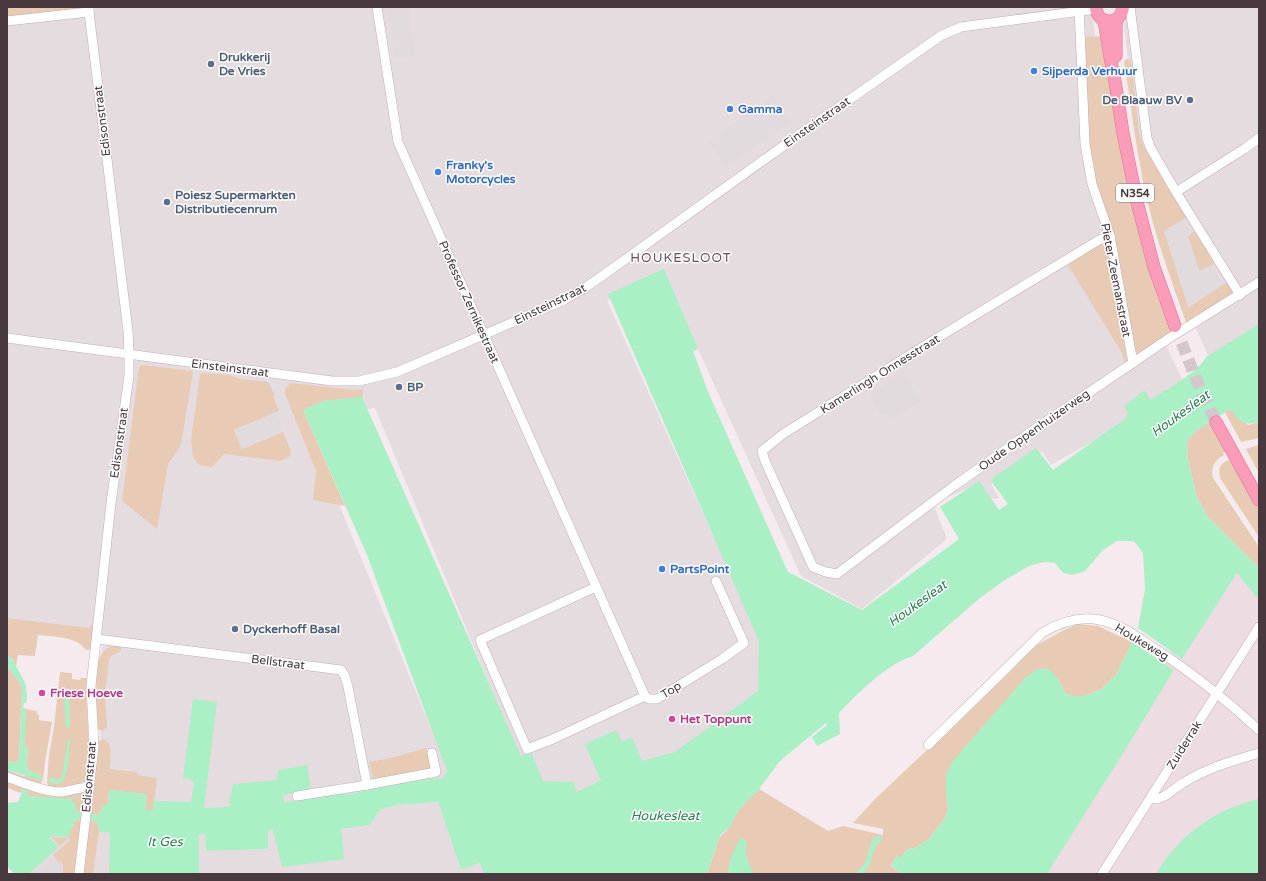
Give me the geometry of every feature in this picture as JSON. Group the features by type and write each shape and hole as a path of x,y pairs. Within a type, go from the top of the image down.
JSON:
{"main road":[{"name":"N354","path":"1115,81 1115,32 1116,24 1123,7"},
{"name":"N354","path":"1096,8 1099,16 1104,20 1123,134 1137,202 1154,267 1175,326"},
{"path":"1104,20 1112,21 1118,18"},
{"path":"1216,422 1259,500"}],"street":[{"name":"Professor Zernikestraat","path":"377,7 398,142 645,696"},
{"path":"1130,7 1146,138 1176,192 1240,295"},
{"name":"Einsteinstraat","path":"7,338 332,381 359,381 398,372 564,300 586,287 640,250 793,139 942,35 962,27 1079,9 1096,8"},
{"name":"Pieter Zeemanstraat","path":"1079,9 1085,144 1092,184 1110,236 1133,363"},
{"path":"7,21 89,10"},
{"name":"Edisonstraat","path":"79,874 94,747 91,686 111,503 129,376 127,323 89,10"},
{"path":"1176,192 1259,138"},
{"name":"Kamerlingh Onnesstraat","path":"813,567 765,461 762,451 783,434 922,347 1099,240 1110,236"},
{"name":"Oude Oppenhuizerweg","path":"813,567 837,574 954,486 1168,339 1259,282"},
{"name":"Top","path":"596,587 480,640 527,749 645,696 653,700 666,694 722,659 744,643 716,581"},
{"name":"Houkeweg","path":"928,745 1042,633 1060,623 1080,619 1106,621 1124,629 1179,664 1217,693 1259,730"},
{"name":"Zuiderrak","path":"1102,874 1259,627"},
{"name":"Bellstraat","path":"97,639 341,670 345,676 348,687 367,785"},
{"path":"297,796 436,772 432,753"},
{"name":"Zuiderrak","path":"1151,798 1155,800 1161,798 1184,782 1214,767 1259,753"},
{"path":"7,778 61,792 81,787 90,787"}],"shaded area":[{"path":"7,7 1092,7 1111,196 1140,292 1184,383 1131,420 1051,465 1042,451 991,484 999,498 986,500 976,485 933,503 947,539 862,609 801,576 667,281 607,300 705,518 765,641 765,692 611,824 534,792 375,408 304,419 451,777 270,809 152,815 99,790 101,743 101,655 103,643 7,623"},
{"path":"7,7 78,7 74,9 7,17"},
{"path":"388,7 408,7 415,55 395,58"},
{"path":"1128,7 1259,7 1259,331 1211,362 1185,304 1137,136 1124,26"},
{"path":"1103,36 1114,112 1128,188 1146,262 1172,335 1143,354 1138,354 1135,350 1094,178 1089,141 1084,37"},
{"path":"1127,59 1131,60 1139,131 1142,143 1187,217 1164,231 1189,307 1227,282 1233,291 1230,295 1187,325 1173,287 1149,209 1136,143 1124,61"},
{"path":"773,95 791,123 726,167 708,142"},
{"path":"1183,220 1191,234 1188,236 1199,271 1211,266 1223,284 1188,307 1164,231"},
{"path":"1195,231 1217,263 1199,271 1188,235"},
{"path":"1101,244 1107,247 1126,354 1127,362 1125,365 1122,353 1068,265"},
{"path":"143,365 193,371 181,445 168,464 157,529 122,501 139,367"},
{"path":"904,373 920,402 891,419 887,412 881,415 869,394"},
{"path":"200,374 229,375 241,379 268,382 275,395 273,396 279,411 234,430 242,449 283,432 291,451 290,456 281,461 224,454 212,467 199,465 193,457 191,440"},
{"path":"291,383 354,390 363,389 362,397 323,401 303,410 345,506 313,500 316,471 285,394 285,389"},
{"path":"1230,409 1248,425 1259,422 1259,438 1241,442 1225,412"},
{"path":"276,412 283,432 242,449 234,430"},
{"path":"1210,422 1225,452 1223,453 1224,455 1214,464 1212,470 1213,478 1259,547 1259,568 1207,516 1196,495 1188,459 1187,441 1195,432"},
{"path":"1259,445 1259,473 1246,449"},
{"path":"1229,460 1259,509 1259,537 1220,478 1220,466"},
{"path":"1231,559 1259,594 1259,874 1033,874"},
{"path":"7,618 89,628 91,625 93,628 91,648 86,650 77,642 64,638 38,635 35,656 18,655 16,666 12,658 7,656"},
{"path":"1078,624 1098,626 1132,642 1117,674 1102,689 1084,696 1073,696 1065,693 1059,681 946,776 948,810 945,818 929,839 915,848 907,849 901,859 897,855 891,866 902,874 707,874 719,838 728,829 739,810 759,789 828,831 843,826 883,835 883,829 853,823 875,799 1010,672 1035,646"},
{"path":"111,646 121,646 121,651 111,656 109,660 105,693 107,728 102,731 98,729 96,687 98,663 105,650"},
{"path":"7,666 20,683 22,691 19,760 14,763 7,761"},
{"path":"60,672 72,673 72,679 80,680 81,678 88,678 87,702 89,755 87,773 85,781 76,785 63,787 49,786 47,783 49,755 54,727"},
{"path":"25,709 37,711 39,720 52,722 43,779 41,783 28,781 7,774 7,770 23,776 41,775 30,771 27,768 28,751 25,745"},
{"path":"104,739 109,744 110,748 110,769 137,772 137,775 157,778 153,811 145,810 146,794 109,790 108,805 102,809 98,815 91,814 98,744 100,740"},
{"path":"426,748 432,769 373,779 369,762 391,758"},
{"path":"7,781 80,791 84,794 82,813 78,812 75,808 46,798 28,796 28,791 23,789 21,793 7,788"},
{"path":"438,802 461,870 480,863 484,873 199,874 199,834 205,834 206,851 268,849 268,831 274,830 344,859 340,829 370,825 380,810 397,805"},
{"path":"77,819 97,822 111,833 109,874 29,874 58,847 50,838 51,835 73,827"},
{"path":"77,819 81,820 74,874 63,874 63,866 60,861 58,863 53,855 70,840 68,838 60,846 51,837 69,837 71,827 73,827"},
{"path":"90,821 97,822 99,831 93,874 83,874"},
{"path":"54,856 58,863 61,861 63,866 63,874 35,874"}],"water":[{"name":"Houkesleat","path":"664,269 698,349 693,351 709,394 788,572 862,610 959,539 940,507 979,481 999,510 1008,504 991,481 994,477 1036,448 1053,470 1126,418 1128,413 1124,406 1145,390 1150,400 1189,375 1202,363 1206,357 1259,324 1259,422 1242,422 1230,409 1195,432 1187,441 1188,459 1196,495 1207,516 1259,568 1259,600 1237,573 1182,659 1138,628 1145,589 1143,553 1134,541 1117,541 1103,550 1085,571 1073,575 1063,573 1055,563 1044,562 1029,566 1005,580 980,598 913,656 893,665 864,688 839,713 840,734 817,746 812,737 827,725 826,723 780,761 759,789 739,810 729,828 721,834 707,874 483,874 484,873 480,863 461,870 438,802 397,805 380,810 370,825 341,829 344,859 282,867 273,830 268,831 268,849 206,851 205,834 199,834 199,874 109,874 110,833 99,831 97,822 77,819 73,827 71,827 69,837 51,836 50,838 59,847 29,874 14,874 7,866 7,803 18,802 23,789 28,791 28,796 73,799 73,802 76,803 75,808 78,812 98,815 102,809 102,805 108,805 109,790 147,794 145,810 153,810 154,801 191,802 194,783 190,779 183,778 193,699 217,702 204,808 229,807 233,784 277,780 278,770 307,765 311,790 283,795 284,802 341,793 347,795 386,786 443,778 447,771 367,555 303,410 323,401 362,397 521,756 531,752 543,781 574,782 576,792 601,781 585,744 616,730 622,742 632,737 642,761 675,752 758,691 759,641 608,294"},
{"path":"1132,642 1174,670 1047,874 902,874 891,866 897,855 901,858 907,849 915,848 929,839 945,818 948,810 946,776 952,762 1025,678 1036,670 1047,669 1051,671 1058,679 1065,693 1073,696 1084,696 1102,689 1117,674"},
{"path":"7,656 10,656 13,660 26,685 27,697 23,708 25,708 26,712 25,745 28,751 27,768 30,771 41,775 39,780 7,770 7,761 14,763 19,760 22,691 20,683 7,666"},
{"path":"65,692 69,695 69,728 66,727"},
{"path":"68,739 70,740 68,763 64,780 58,784 49,782 50,778 59,780 62,777"},
{"path":"1259,799 1259,874 1156,874 1176,847 1200,826 1228,809"},
{"path":"879,835 883,839 875,846 870,865 863,874 854,874 863,865 872,841"},
{"path":"741,837 746,841 747,857 753,871 751,874 727,874 732,854"}],"tunnel":[{"path":"1175,326 1196,379 1216,422"}],"place":[{"name":"Drukkerij De Vries","path":"211,64"},
{"name":"Sijperda Verhuur","path":"1034,71"},
{"name":"De Blaauw BV","path":"1190,100"},
{"name":"Gamma","path":"730,109"},
{"name":"Franky's Motorcycles","path":"438,172"},
{"name":"Poiesz Supermarkten Distributiecenrum","path":"167,202"},
{"name":"BP","path":"399,387"},
{"name":"PartsPoint","path":"662,569"},
{"name":"Dyckerhoff Basal","path":"235,629"},
{"name":"Friese Hoeve","path":"42,693"},
{"name":"Het Toppunt","path":"672,719"}],"district":[{"name":"HOUKESLOOT","path":"681,257"}],"water label":[{"name":"It Ges","path":"165,841"}]}
